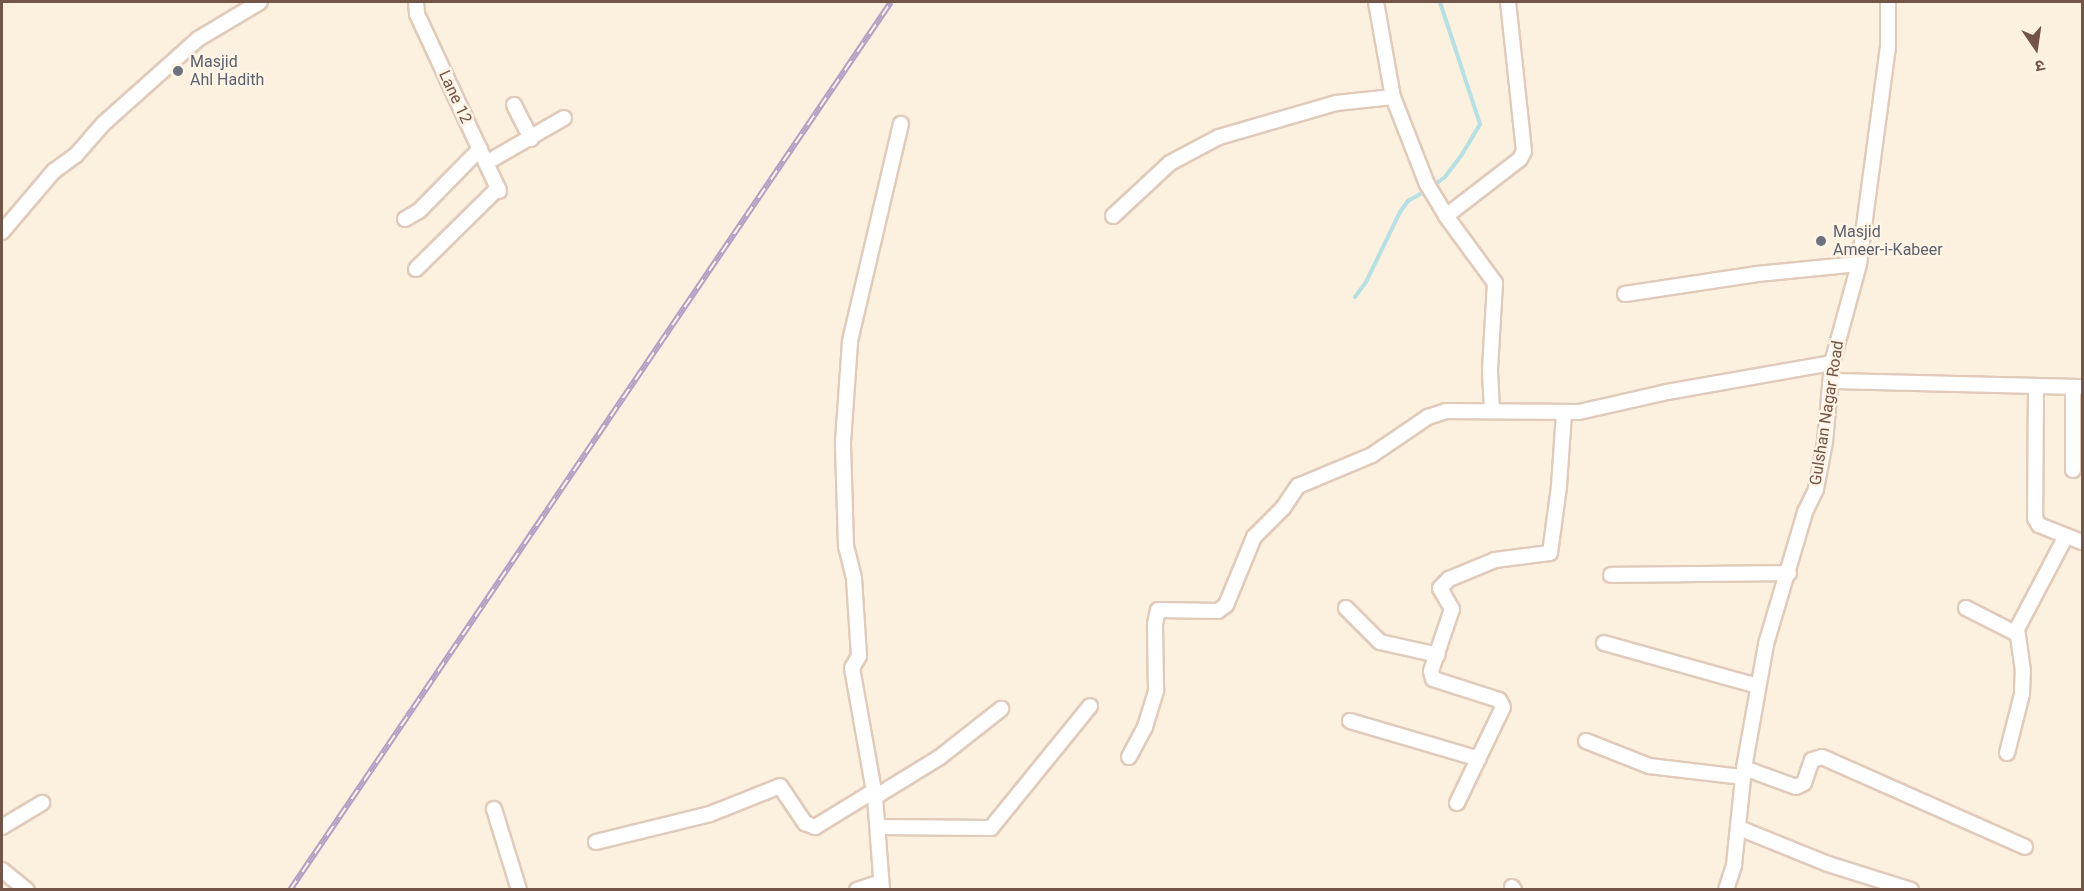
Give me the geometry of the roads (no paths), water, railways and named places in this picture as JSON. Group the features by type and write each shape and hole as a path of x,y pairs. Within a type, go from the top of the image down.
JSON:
{"street":[{"path":"2,232 54,171 76,155 103,124 198,39 260,2"},
{"name":"Lane 12","path":"416,2 417,14 498,189 416,269"},
{"path":"1376,2 1393,97 1426,184 1446,216 1495,282 1490,371 1492,411"},
{"path":"1446,216 1521,159 1524,151 1508,2"},
{"name":"Gulshan Nagar Road","path":"1728,889 1734,865 1744,773 1766,644 1805,512 1816,489 1833,363 1859,264 1888,48 1888,2"},
{"path":"1113,216 1170,163 1219,137 1336,104 1393,97"},
{"path":"514,105 531,139"},
{"path":"486,163 564,118"},
{"path":"857,890 882,886 875,794 852,668 859,656 854,578 846,546 843,442 850,341 901,124"},
{"path":"405,219 419,211 480,149"},
{"path":"1625,294 1757,274 1859,264"},
{"path":"1130,757 1145,727 1156,690 1155,624 1158,610 1218,611 1226,605 1254,537 1283,508 1298,486 1372,455 1428,417 1446,411 1564,413 1833,363"},
{"path":"1832,381 2078,387 2073,470"},
{"path":"2036,386 2035,518 2039,525 2082,542"},
{"path":"1457,803 1503,712 1503,703 1433,679 1431,671 1452,609 1440,588 1449,579 1495,560 1550,553 1559,486 1564,413"},
{"path":"2007,753 2022,694 2023,671 2017,634 2022,616 2066,536"},
{"path":"1611,575 1788,573"},
{"path":"1346,608 1380,642 1438,655"},
{"path":"1966,609 2017,634"},
{"path":"1604,644 1758,686"},
{"path":"878,827 991,828 1090,706"},
{"path":"597,842 710,814 780,786 805,823 815,827 940,757 1001,709"},
{"path":"1350,721 1479,759"},
{"path":"1587,741 1649,766 1744,773 1796,787 1804,783 1812,760 1822,757 2025,848"},
{"path":"2,827 42,803"},
{"path":"494,809 519,890"},
{"path":"1739,828 1828,864 1911,890"},
{"path":"2,870 27,890"}],"waterway":[{"path":"1433,186 1445,177 1461,156 1480,124 1440,2"},
{"path":"1355,297 1366,282 1400,212 1408,201 1427,190"}],"railway":[{"path":"290,890 891,2"}],"place":[{"name":"Masjid Ahl Hadith","path":"178,71"},
{"name":"Masjid Ameer-i-Kabeer","path":"1821,241"}]}
